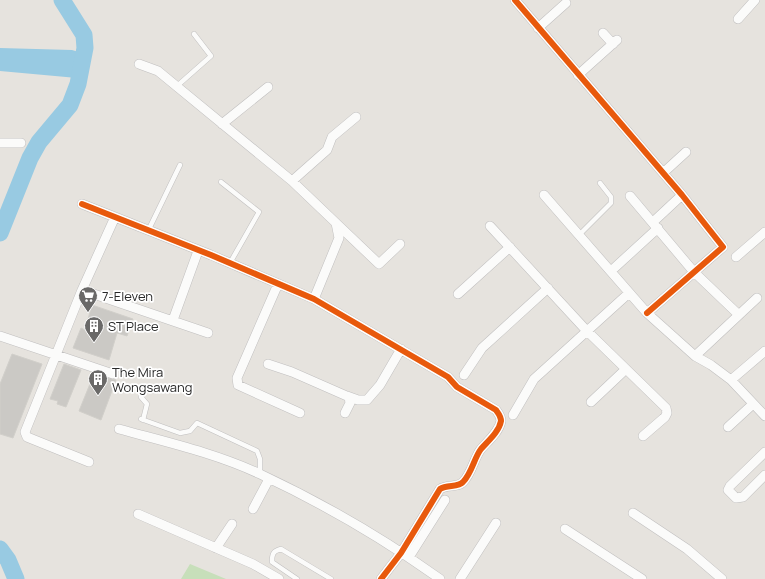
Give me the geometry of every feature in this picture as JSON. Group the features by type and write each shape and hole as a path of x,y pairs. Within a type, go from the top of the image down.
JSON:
{"street":[{"path":"515,0 682,195 722,247 647,313"},
{"path":"738,19 755,0"},
{"path":"538,28 566,3"},
{"path":"578,75 615,42 603,33"},
{"path":"139,64 158,71 292,182 379,264 400,244"},
{"path":"222,124 268,86"},
{"path":"292,182 327,150 332,137 356,117"},
{"path":"0,143 21,143"},
{"path":"663,173 686,152"},
{"path":"544,195 647,313 695,356 711,365 731,380 765,416"},
{"path":"611,271 656,225 682,195"},
{"path":"630,196 656,225 694,272 739,314"},
{"path":"82,204 230,263 314,299 448,376 457,387 496,410 500,414 501,421 490,442 481,449 465,480 458,485 444,486 440,489 405,555"},
{"path":"89,462 25,435 82,290 115,218"},
{"path":"314,299 338,238 336,223"},
{"path":"490,226 586,330 666,408 667,412 643,436"},
{"path":"736,257 765,232"},
{"path":"458,294 510,247"},
{"path":"172,320 198,250"},
{"path":"278,284 237,378 238,385 300,413"},
{"path":"464,375 482,348 548,288"},
{"path":"82,290 208,333"},
{"path":"513,414 534,379 586,330 629,293"},
{"path":"695,356 757,298"},
{"path":"0,336 113,374"},
{"path":"268,364 292,372 347,396 358,400 366,400 380,385 401,349"},
{"path":"731,380 765,351"},
{"path":"591,402 626,369"},
{"path":"345,413 350,402 349,397 347,396"},
{"path":"728,427 754,404"},
{"path":"119,429 210,454 260,473 316,502 405,555 440,579"},
{"path":"752,464 764,476 743,497 736,498 728,490 730,486 752,464 765,452"},
{"path":"253,509 269,479"},
{"path":"381,579 405,555 445,500"},
{"path":"633,513 687,550 722,579"},
{"path":"138,514 253,564 279,579"},
{"path":"460,579 496,523"},
{"path":"216,548 232,524"},
{"path":"565,529 642,579"}],"lane":[{"path":"176,86 211,56 194,34"},
{"path":"148,231 180,165"},
{"path":"221,182 259,212 230,263"},
{"path":"579,235 610,203 611,197 600,183"},
{"path":"142,397 147,404 142,420 180,433 190,431 197,423 257,451 260,458 260,473"},
{"path":"297,579 272,562 272,554 276,550 281,549 331,579"}],"green space":[{"path":"190,564 226,579 181,579"}],"water":[{"path":"0,48 72,50 82,53 77,78 0,71"}],"building":[{"path":"92,305 133,319 127,336 117,333 109,360 73,348 81,328 85,330"},
{"path":"12,354 42,364 13,438 0,434 0,384"},
{"path":"64,364 81,370 66,407 57,404 58,401 50,399"},
{"name":"The Mira Wongsawang","path":"94,374 116,380 101,420 79,411"}],"waterway":[{"path":"0,233 30,158 39,142 70,105 78,84 85,48 84,35 62,0"},
{"path":"0,549 8,560 16,579"}],"cycle path":[{"path":"515,0 682,195 723,247 647,313"},
{"path":"82,204 211,255 314,299 448,377 457,387 496,410 501,421 500,425 496,433 481,449 466,478 461,484 440,489 401,553 381,579"}],"place":[{"name":"7-Eleven","path":"88,313"},
{"name":"ST Place","path":"94,343"},
{"name":"The Mira Wongsawang","path":"98,396"}]}
